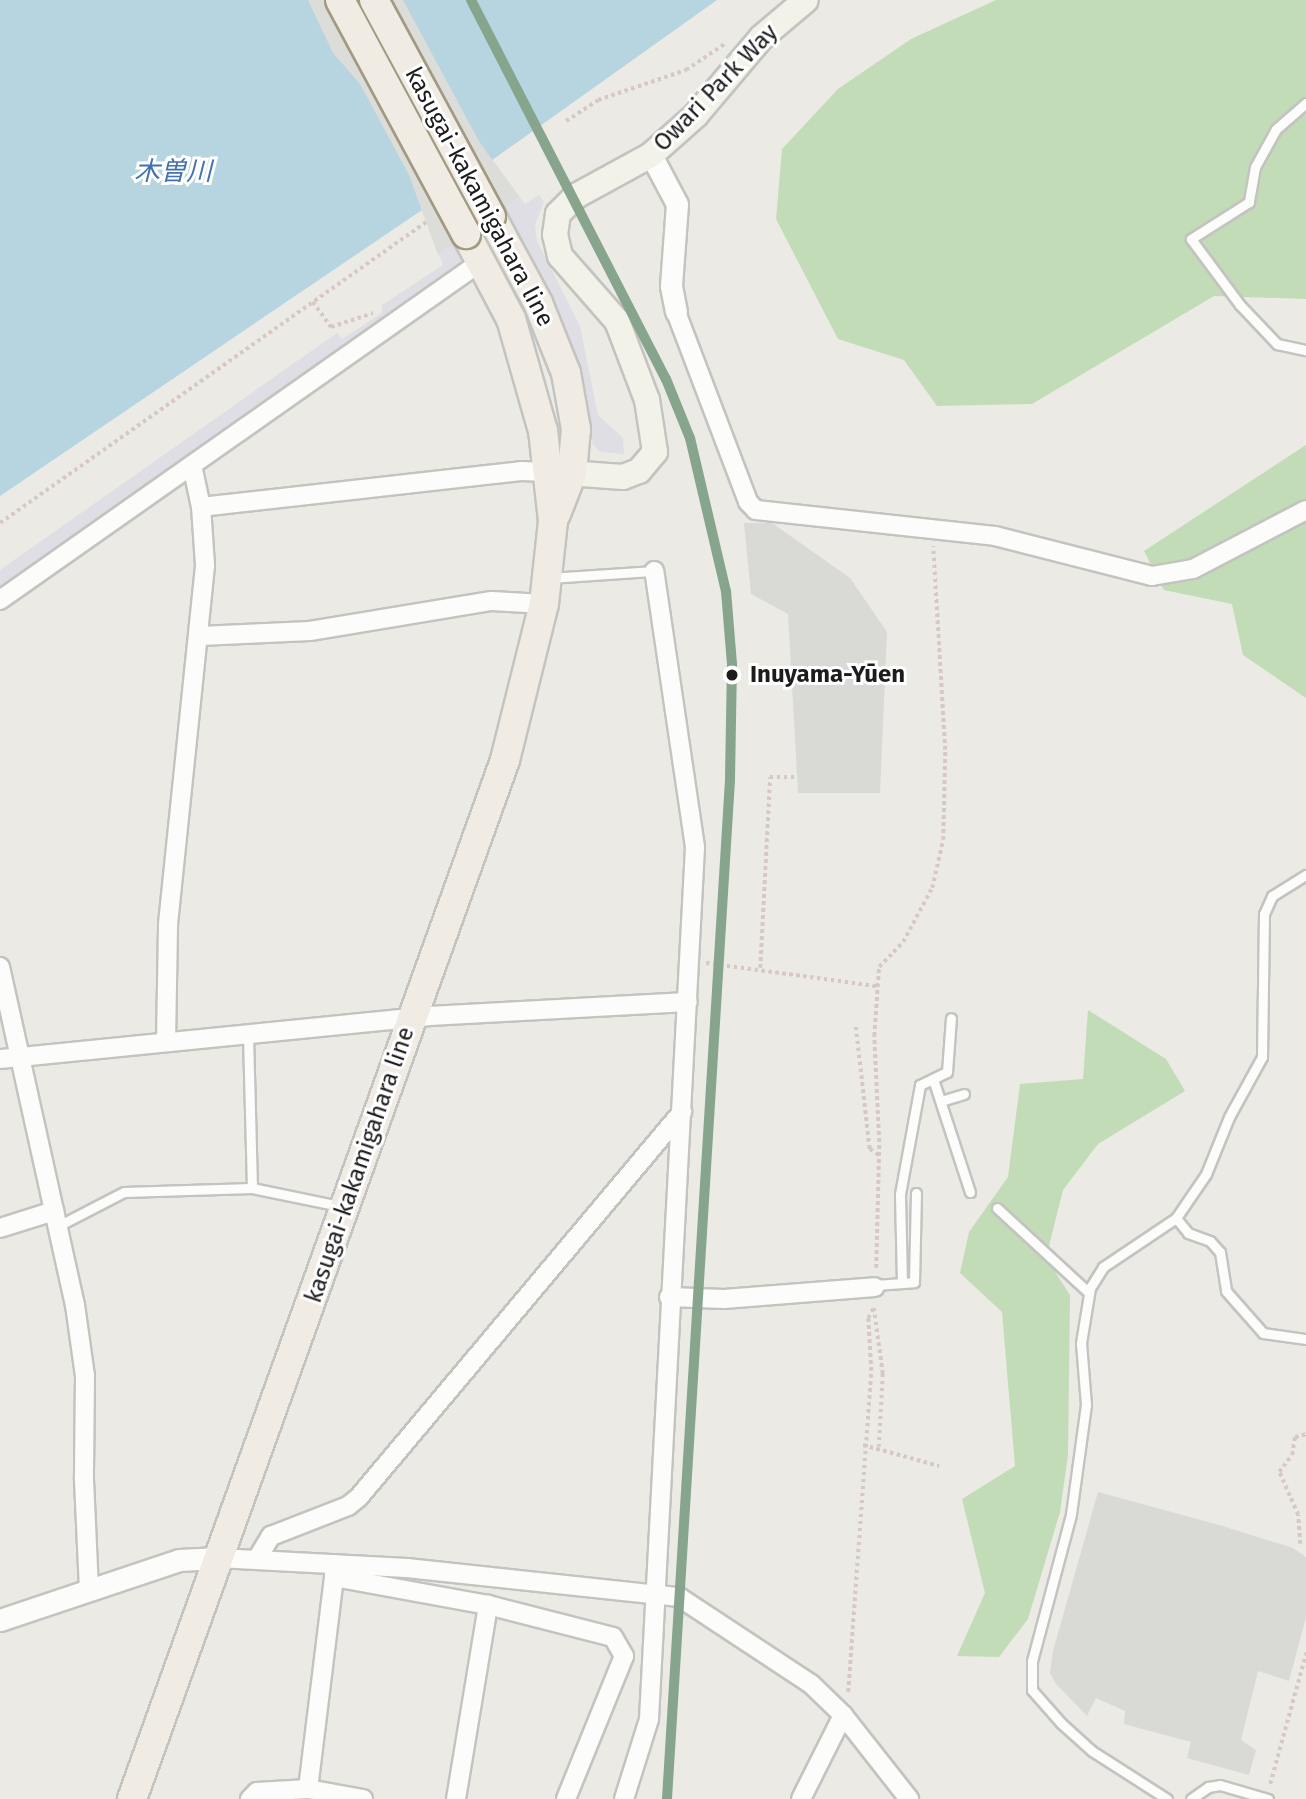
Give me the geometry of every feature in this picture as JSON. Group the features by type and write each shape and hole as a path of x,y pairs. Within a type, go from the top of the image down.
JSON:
{"main road":[{"name":"kasugai-kakamigahara line","path":"132,1799 505,760 546,591 561,472 576,429 566,373 538,303 480,225 340,0"},
{"name":"kasugai-kakamigahara line","path":"374,0 421,88 480,225 482,261 511,319 531,373 561,472"},
{"name":"Owari Park Way","path":"561,472 616,477 639,471 655,452 655,432 617,321 560,256 555,235 558,214 576,196 651,155 695,115 762,37 806,0"}],"street":[{"path":"651,155 677,204 671,286 676,312 748,502 755,510 771,518 933,527 1036,544 1152,576 1174,576 1306,510"},
{"path":"0,600 482,261"},
{"path":"166,1042 168,924 200,636 205,565 201,507 192,465"},
{"path":"201,507 521,471 561,472"},
{"path":"624,1799 649,1719 695,846 654,571"},
{"path":"200,636 310,631 546,591"},
{"path":"0,967 56,1219 85,1376 84,1480 89,1590"},
{"path":"0,1059 410,1021 688,1002"},
{"path":"257,1559 271,1536 348,1506 359,1497 682,1112"},
{"path":"0,1228 56,1219"},
{"path":"670,1297 724,1299 875,1286"},
{"path":"0,1620 179,1560 218,1558 257,1559 334,1570 656,1594 690,1603 811,1684 843,1714 909,1799"},
{"path":"334,1570 613,1637 624,1656 566,1799"},
{"path":"307,1789 334,1570"},
{"path":"456,1799 488,1605"},
{"path":"800,1799 843,1714"},
{"path":"250,1799 257,1792 307,1789 363,1799"}],"lane":[{"path":"1306,103 1276,129 1255,167 1249,202 1191,239 1240,305 1277,344 1306,350"},
{"path":"546,591 654,571"},
{"path":"1167,1799 1091,1751 1032,1690 1032,1661 1071,1514 1086,1405 1081,1343 1089,1293 1103,1267 1176,1218 1206,1174 1229,1118 1259,1070 1266,978 1264,914 1272,897 1306,875"},
{"path":"902,1283 900,1194 920,1085 947,1072 951,1018"},
{"path":"248,1035 252,1188"},
{"path":"933,1079 970,1192"},
{"path":"941,1101 964,1094"},
{"path":"56,1219 124,1192 252,1188 345,1208"},
{"path":"875,1286 914,1282 916,1193"},
{"path":"997,1208 1089,1293"},
{"path":"1176,1218 1188,1233 1210,1241 1220,1252 1226,1291 1263,1333 1305,1339"},
{"path":"1191,1799 1208,1787 1220,1785 1268,1799"},
{"path":"1208,1787 1211,1799"}],"path":[{"path":"566,121 598,100 685,70 719,44 762,37"},
{"path":"0,523 426,222"},
{"path":"313,302 331,327 382,310"},
{"path":"879,1447 883,1374 874,1306 879,1154 874,1036 878,967 903,942 932,888 943,839 945,750 933,527"},
{"path":"760,968 770,777 797,777"},
{"path":"690,962 760,968 877,986"},
{"path":"856,1027 870,1149 879,1154"},
{"path":"843,1714 852,1675 863,1445 871,1371 868,1318 874,1306"},
{"path":"1300,1544 1298,1515 1279,1472 1292,1455 1294,1437 1306,1434"},
{"path":"863,1445 879,1447 939,1466"},
{"path":"1272,1776 1306,1653"}],"green space":[{"path":"996,0 1306,0 1306,299 1214,296 1032,404 937,406 904,360 838,339 776,219 782,149 838,89 911,39"},
{"path":"1306,445 1306,698 1243,655 1232,604 1164,590 1144,551"},
{"path":"1088,1010 1166,1059 1185,1091 1098,1144 1063,1190 1046,1258 1070,1295 1068,1455 1060,1512 1028,1619 999,1657 957,1656 985,1593 962,1499 1015,1466 1002,1312 960,1273 969,1232 1008,1177 1020,1084 1083,1079"}],"shaded area":[{"path":"327,0 464,260 456,274 0,588 0,570 337,333 342,339 382,313 382,305 443,265 409,175"},
{"path":"480,143 525,204 539,195 544,202 535,225 537,241 580,326 598,415 623,438 624,454 601,452 593,445 568,341 549,294 502,209"},
{"path":"744,523 772,523 850,578 887,632 880,793 798,793 788,614 751,594"},
{"path":"1098,1492 1293,1548 1306,1557 1306,1617 1289,1681 1258,1671 1241,1740 1256,1750 1249,1775 1187,1758 1191,1742 1124,1724 1125,1711 1096,1698 1087,1716 1056,1684 1050,1673 1053,1651"}],"water":[{"name":"木曽川","path":"0,0 717,0 422,210 0,496"}],"pier":[{"path":"308,0 403,0 480,143 519,196 438,255 409,175 360,84 333,53"}],"transit line":[{"path":"471,0 666,379 690,438 726,591 732,664 730,780 667,1799"}],"place":[{"name":"Inuyama-Yūen","path":"732,675"}]}
